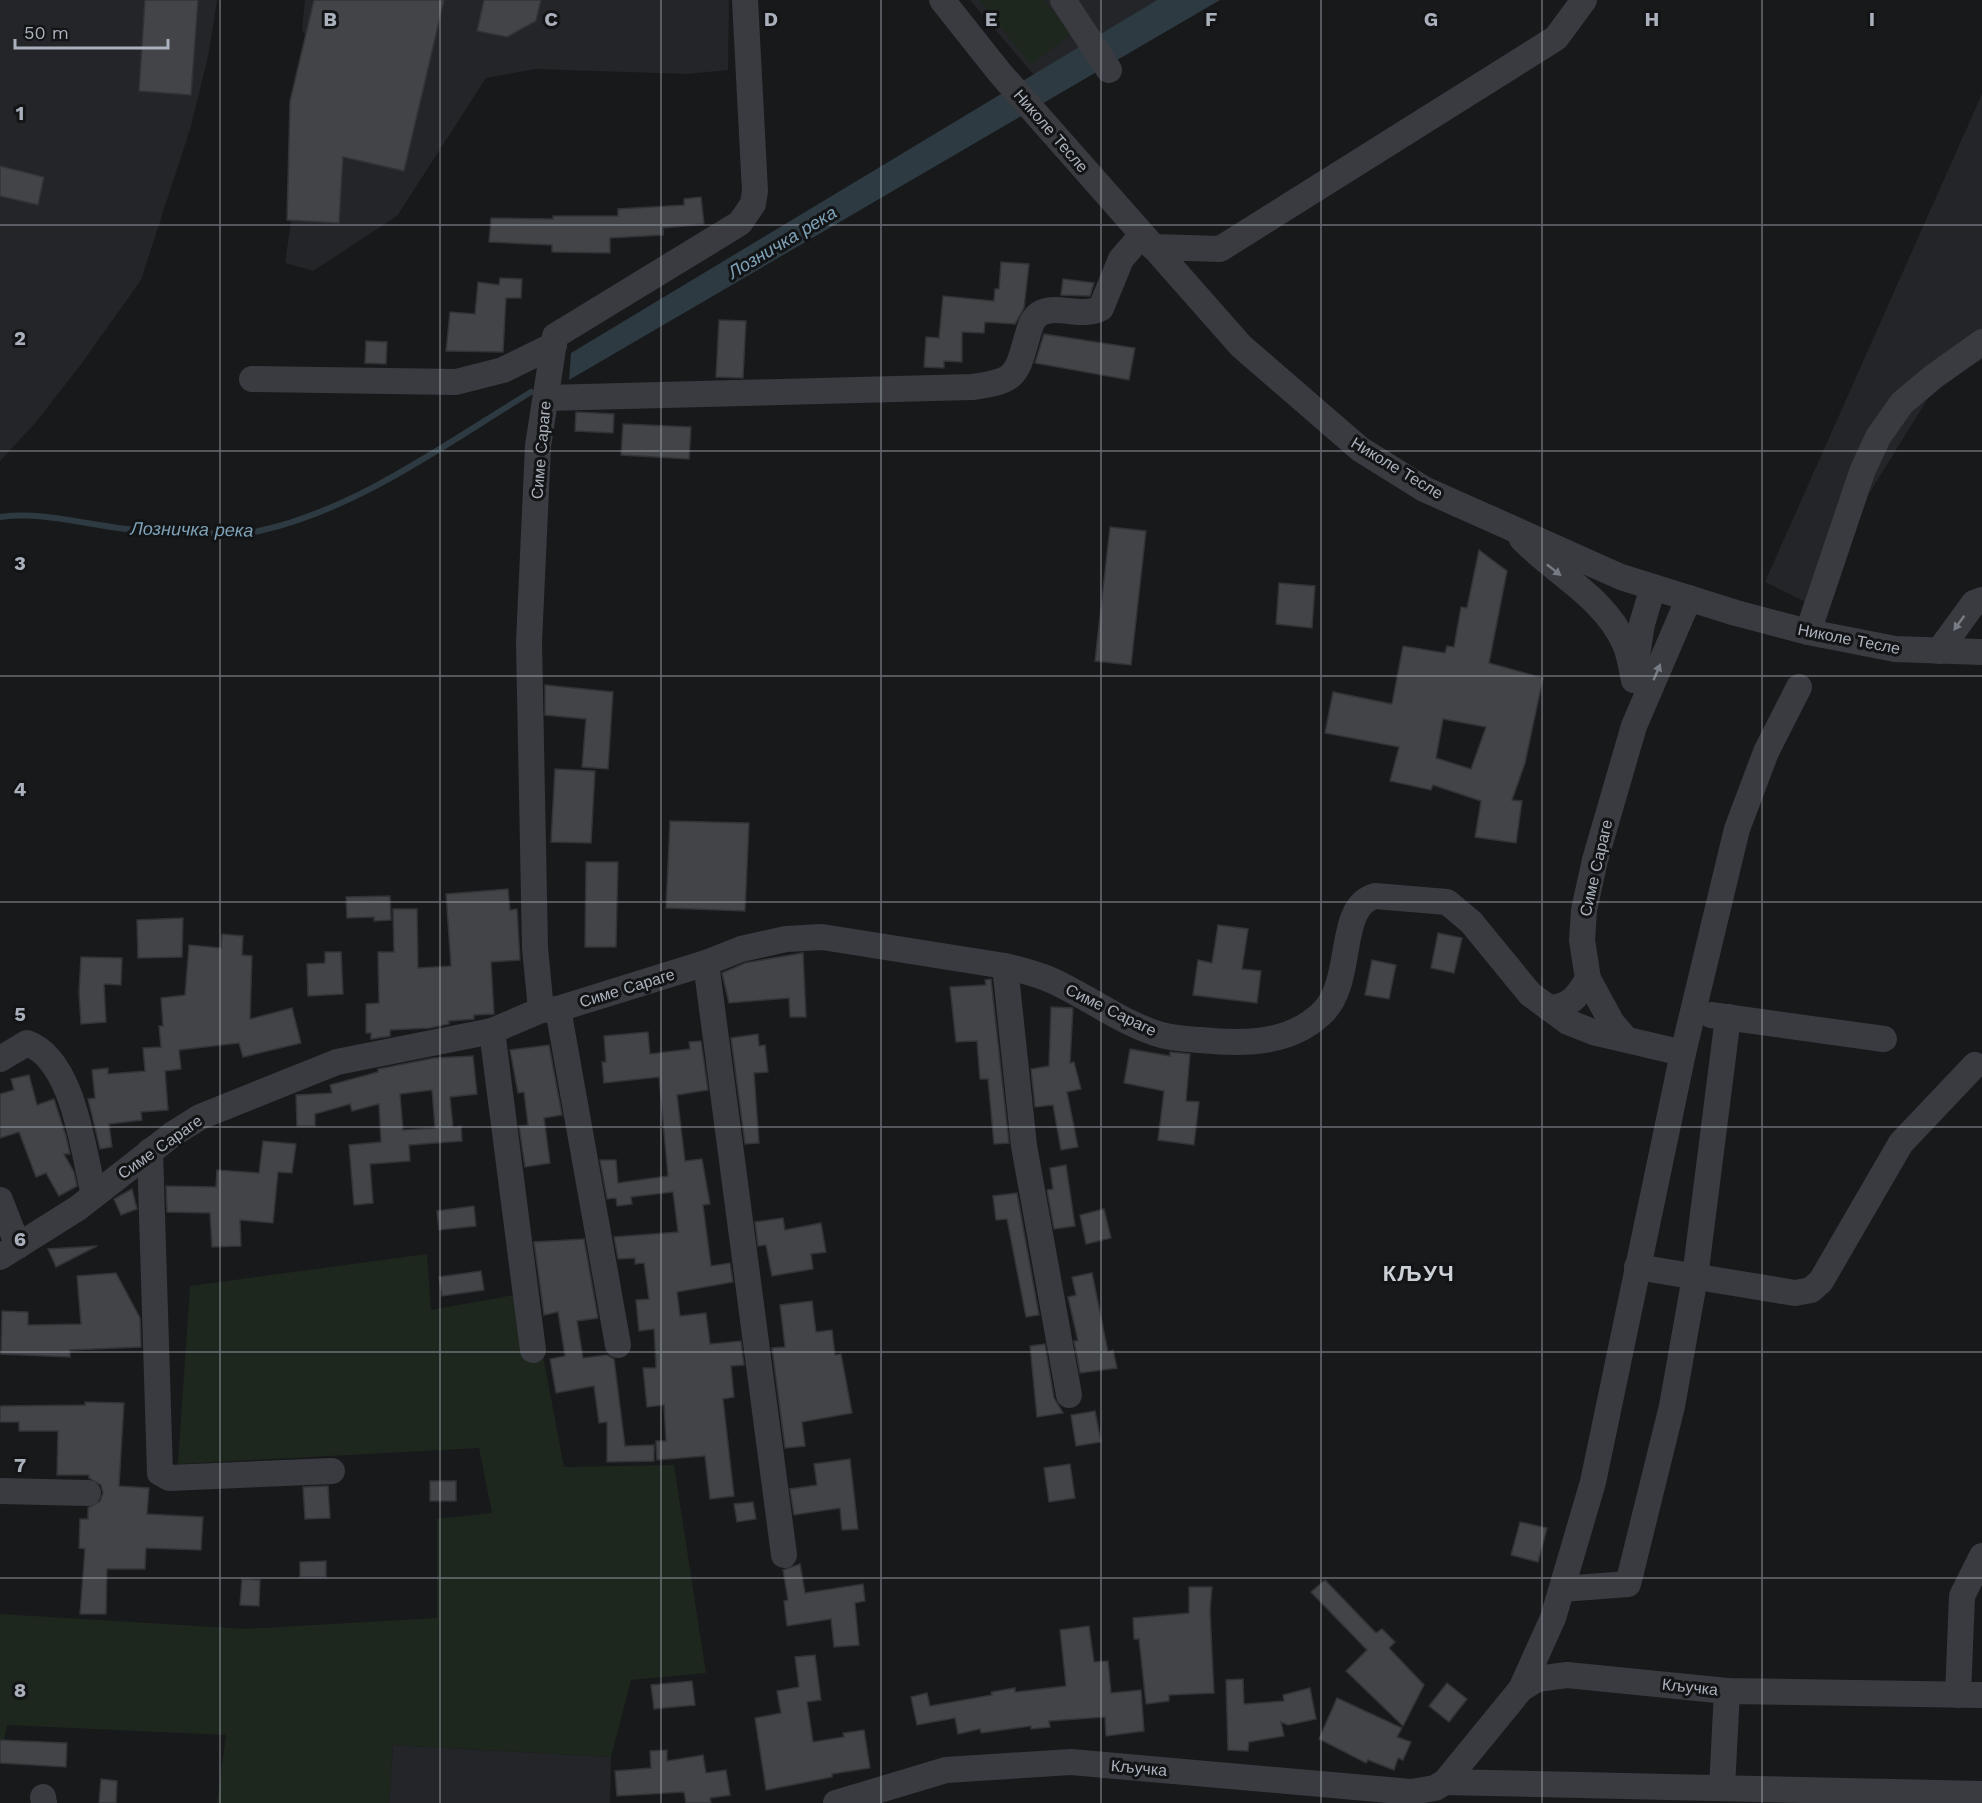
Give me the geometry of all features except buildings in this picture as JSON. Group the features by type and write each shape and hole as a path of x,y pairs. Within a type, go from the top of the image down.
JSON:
{"street":[{"path":"252,379 456,382 496,373 554,345 555,336 740,224 747,215 755,191 745,0"},
{"name":"Николе Тесле","path":"942,0 1000,73 1241,346 1360,449 1424,489 1621,577 1808,632 1894,649 1982,652"},
{"path":"546,398 972,387 998,384 1018,370 1030,324 1039,314 1049,311 1092,313 1101,308 1122,259 1147,241 1220,249 1556,38 1584,0"},
{"path":"1068,2 1109,70"},
{"path":"1808,632 1862,472 1878,437 1902,403 1933,377 1982,342"},
{"name":"Симе Сараге","path":"550,1009 535,948 529,642 538,446 554,345"},
{"path":"1512,529 1545,563 1597,603 1606,614 1626,645 1634,680"},
{"path":"1634,726 1636,653 1653,586"},
{"path":"1634,726 1689,598"},
{"path":"1939,651 1974,603 1982,600"},
{"path":"1521,1689 1553,1618 1593,1482 1683,1053 1737,829 1766,752 1799,687"},
{"name":"Симе Сараге","path":"1625,1038 1612,1023 1588,979 1582,940 1584,910 1595,860 1634,726"},
{"name":"Симе Сараге","path":"9,1252 94,1195 150,1151 200,1117 337,1062 492,1031 550,1009 706,963 765,943 822,937 1005,966 1053,980 1157,1034 1224,1042 1274,1039 1313,1021 1332,1003 1339,990 1353,913 1366,899 1375,896 1435,899 1457,908 1530,994 1568,1022 1593,1032 1683,1053"},
{"path":"706,963 784,1555"},
{"path":"1005,966 1024,1146 1069,1395"},
{"path":"1549,1008 1568,1004 1577,997 1588,979"},
{"path":"550,1009 618,1345"},
{"path":"1693,1013 1884,1039"},
{"path":"1563,1589 1628,1584 1672,1406 1695,1277 1728,1017"},
{"path":"492,1031 533,1350"},
{"path":"0,1059 27,1043 45,1053 64,1080 94,1195"},
{"path":"1637,1267 1795,1293 1811,1290 1821,1281 1901,1143 1975,1065"},
{"path":"150,1151 160,1473 169,1478 332,1471"},
{"path":"0,1200 9,1252"},
{"path":"0,1491 88,1493"},
{"path":"1970,1695 1962,1596 1982,1556"},
{"name":"Кључка","path":"1440,1791 1521,1689 1537,1679 1567,1675 1727,1691 1970,1695"},
{"path":"1722,1788 1727,1691"},
{"name":"Кључка","path":"836,1803 946,1770 1071,1762 1411,1792 1722,1788 1982,1794"}],"shaded area":[{"path":"0,0 217,0 209,52 191,126 141,280 79,367 36,422 0,461"},
{"path":"305,0 729,0 728,70 687,74 536,69 486,78 397,216 313,271 285,263 315,55 302,30"},
{"path":"970,0 1157,0 1034,75"},
{"path":"979,0 1044,0 1071,34 1031,65"},
{"path":"1982,94 1982,359 1932,392 1847,529 1822,610 1765,582"},
{"path":"427,1254 431,1310 531,1292 564,1467 674,1465 706,1673 631,1680 611,1757 393,1745 389,1803 217,1803 226,1735 7,1725 0,1759 0,1614 247,1629 437,1618 437,1519 492,1513 479,1448 178,1464 190,1286"},
{"path":"393,1745 611,1757 610,1803 389,1803"}],"water":[{"path":"1157,0 1220,0 569,380 571,353"}],"waterway":[{"name":"Лозничка река","path":"0,517 39,516 135,530 222,534 259,531 331,508 366,491 434,453 531,392"}],"district":[{"name":"КЉУЧ","path":"1419,1273"}]}
